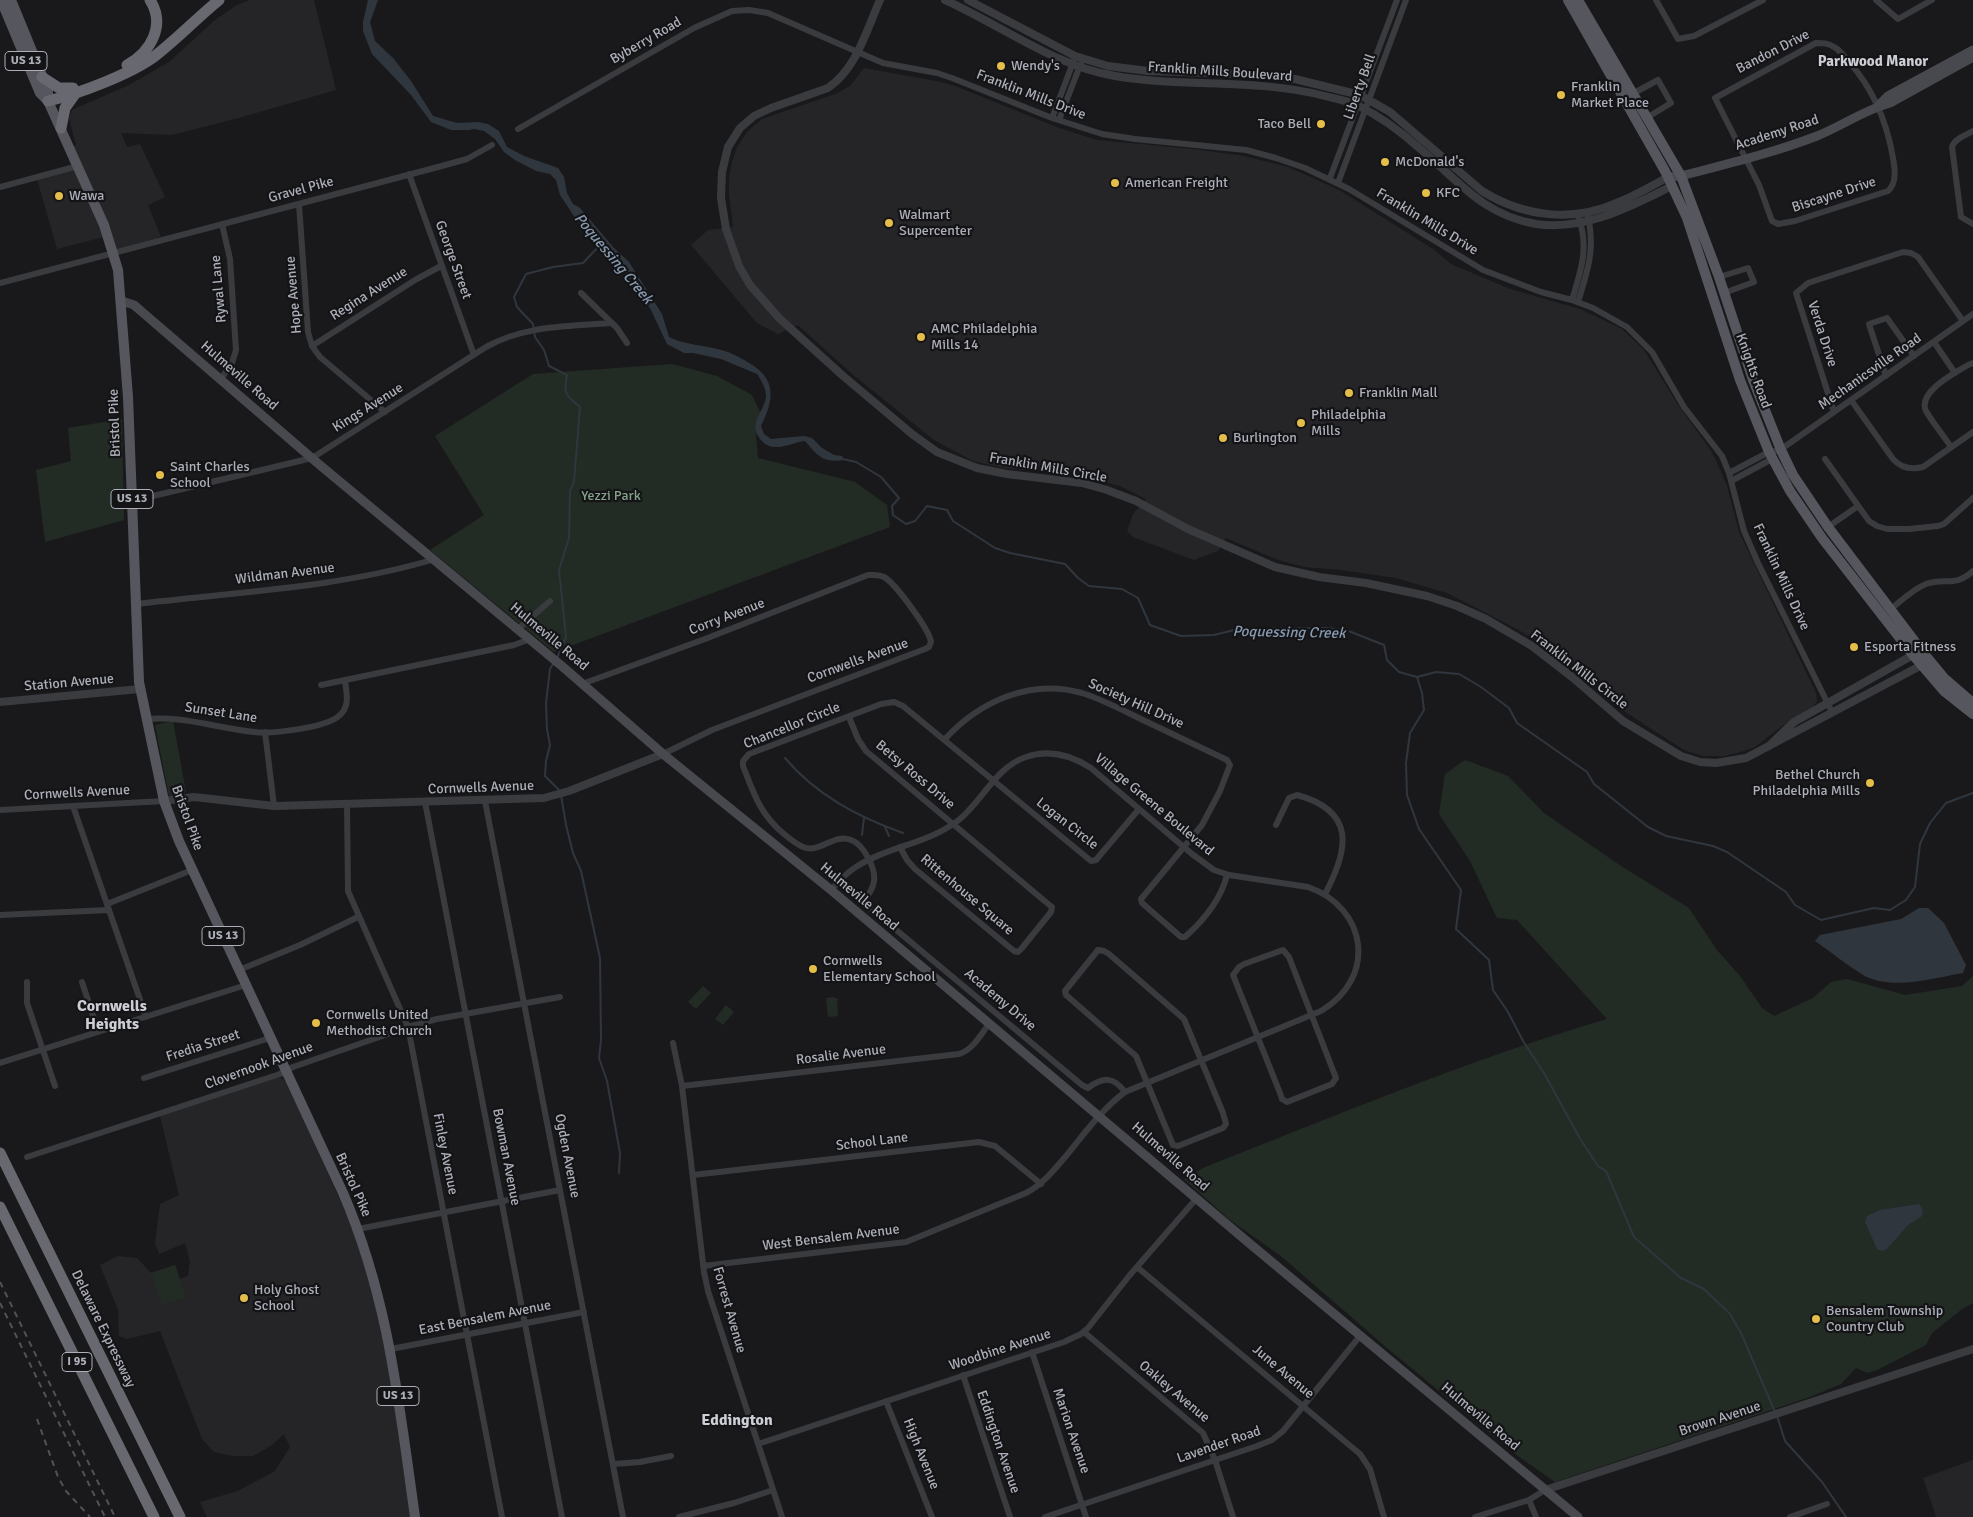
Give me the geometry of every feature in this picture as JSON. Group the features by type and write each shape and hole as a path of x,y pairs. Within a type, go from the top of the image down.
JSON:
{"highway":[{"path":"48,101 127,65 146,51 157,27 156,13 150,0"},
{"path":"42,77 59,88 74,90 130,70 149,60 219,0"},
{"path":"208,8 224,0"},
{"path":"60,128 65,108 74,90"},
{"name":"Delaware Expressway","path":"0,1153 180,1517"},
{"path":"0,1160 11,1175"},
{"name":"I 95","path":"0,1207 154,1517"}],"main road":[{"name":"Bristol Pike","path":"1,0 40,93 48,101 78,166 104,225 114,254 122,301 140,689 164,802 170,822 358,1229 375,1283 391,1349 415,1517"},
{"name":"Bristol Pike","path":"11,0 48,90 48,101"},
{"name":"Knights Road","path":"1568,0 1670,182 1687,218 1740,380 1771,456 1790,491 1823,539 1913,655 1923,660 1973,703"},
{"name":"Knights Road","path":"1578,0 1681,176 1720,277 1753,380 1780,450 1794,475 1830,529 1891,609 1944,691 1973,714"},
{"name":"Academy Road","path":"1878,106 1888,96 1973,50"},
{"name":"Academy Road","path":"1670,182 1681,176 1746,159 1816,136 1878,106 1890,103 1973,57"},
{"path":"1713,296 1724,293"},
{"name":"Hulmeville Road","path":"122,301 134,305 312,458 563,667 663,754 831,890 1360,1336 1578,1517"},
{"path":"1823,539 1830,529"}],"street":[{"path":"875,0 875,12"},
{"path":"858,52 880,0"},
{"name":"Franklin Mills Boulevard","path":"945,0 1077,62 1113,76 1148,81 1275,86 1307,91 1357,105 1389,124 1419,147 1473,197 1515,219 1537,224 1563,225 1580,223 1588,217 1670,182"},
{"name":"Franklin Mills Boulevard","path":"968,0 1077,62 1127,69 1245,74 1295,79 1360,95 1390,112 1482,191 1499,201 1532,212 1588,217"},
{"name":"Liberty Bell","path":"1330,178 1397,0"},
{"name":"Liberty Bell","path":"1338,183 1406,0"},
{"path":"1656,0 1678,39 1694,36 1763,0"},
{"path":"1876,0 1898,18 1932,0"},
{"name":"Byberry Road","path":"518,129 694,28 732,11 749,10 768,13 794,24"},
{"name":"Franklin Mills Drive","path":"794,24 895,66 937,73 1056,119 1102,134 1246,150 1276,158 1330,178 1483,270 1541,292 1575,301 1613,318 1627,327 1646,344 1684,407 1722,456 1729,473 1744,531 1832,712"},
{"name":"Bandon Drive","path":"1716,97 1816,43 1826,43 1836,48 1854,67 1878,106 1890,138 1894,163 1895,180 1891,189"},
{"name":"Franklin Mills Circle","path":"858,52 844,75 828,88 771,108 754,116 740,128 728,147 722,172 721,198 732,248 738,266 750,285 779,318 842,375 937,452 977,468 1007,474 1082,483 1124,496 1188,528 1275,566 1318,577 1371,584 1427,596 1457,606 1486,619 1532,646 1572,677 1623,721 1690,760 1716,763 1734,761 1753,755 1923,660"},
{"path":"1056,119 1077,62"},
{"path":"1634,93 1658,80 1671,103 1648,117"},
{"name":"Biscayne Drive","path":"1716,97 1758,185 1772,221 1778,224 1795,221 1891,189"},
{"path":"1973,131 1957,140 1952,147 1961,216 1973,224"},
{"name":"Gravel Pike","path":"0,283 467,159 492,145"},
{"path":"0,187 78,166"},
{"name":"George Street","path":"409,174 474,355"},
{"name":"Hope Avenue","path":"299,204 308,332 312,346 320,357 385,412"},
{"path":"1575,301 1583,261 1584,232 1577,215"},
{"path":"1575,301 1590,262 1592,244 1588,217"},
{"name":"Rywal Lane","path":"221,379 232,363 236,350 230,259 222,224"},
{"name":"Verda Drive","path":"1834,412 1796,293 1808,283 1903,252 1911,253 1918,257 1963,321"},
{"name":"Regina Avenue","path":"312,346 415,280 441,266"},
{"path":"1720,277 1748,268 1754,282 1724,293"},
{"path":"581,293 617,328 627,343"},
{"name":"Mechanicsville Road","path":"1771,456 1973,314"},
{"path":"1886,376 1869,324 1887,318 1914,356"},
{"name":"Kings Avenue","path":"132,501 312,458 503,338 530,330 594,326 610,323"},
{"path":"1934,342 1955,373"},
{"path":"1951,447 1925,410 1924,401 1927,394 1955,373 1973,363"},
{"path":"1851,400 1898,465 1914,469 1923,467 1973,432"},
{"path":"1729,473 1771,456"},
{"path":"1731,481 1771,456"},
{"path":"1825,459 1869,521 1877,526 1887,529 1932,528 1944,524 1970,500 1973,509"},
{"path":"1830,529 1858,506"},
{"name":"Wildman Avenue","path":"136,604 248,591 305,587 435,559"},
{"path":"1891,609 1919,587 1933,582 1960,580 1973,571"},
{"name":"Corry Avenue","path":"582,684 868,576 881,575 888,580 925,627 931,642"},
{"path":"518,629 550,601"},
{"path":"320,685 514,645 530,639"},
{"name":"Cornwells Avenue","path":"0,810 164,802 194,797 274,806 533,799 561,794 663,754 712,730 925,649 929,647 931,642"},
{"name":"Franklin Mills Circle","path":"1768,746 1794,722 1913,655"},
{"name":"Sunset Lane","path":"147,720 172,718 255,732 320,724 335,719 342,713 346,705 347,693 344,680"},
{"name":"Station Avenue","path":"0,702 140,689"},
{"name":"Society Hill Drive","path":"944,739 976,711 996,700 1024,691 1050,689 1074,691 1114,706 1230,763 1229,771 1209,814 1184,847"},
{"name":"Chancellor Circle","path":"864,902 874,881 873,871 860,846 849,839 836,839 810,848 794,842 772,823 763,812 744,766 744,758 749,754 881,704 894,702 904,706 994,781"},
{"name":"Betsy Ross Drive","path":"849,717 858,739 866,751 953,824"},
{"path":"266,732 274,806"},
{"name":"Village Greene Boulevard","path":"831,890 851,870 868,860 934,834 953,824 968,811 1006,768 1021,759 1041,753 1057,753 1075,758 1091,768 1214,870 1227,875 1297,885 1325,894 1345,911 1358,941 1358,960 1351,981 1341,996 1331,1005 1312,1015 1125,1092 1100,1116"},
{"name":"Logan Circle","path":"994,781 1091,861 1096,860 1139,809"},
{"path":"1276,824 1289,798 1297,795 1326,808 1337,818 1342,831 1344,847 1338,868 1325,894"},
{"name":"Ogden Avenue","path":"486,800 623,1517"},
{"name":"Bowman Avenue","path":"425,802 562,1517"},
{"name":"Finley Avenue","path":"347,804 348,891 408,1027 502,1517"},
{"path":"73,806 146,1017"},
{"name":"Rittenhouse Square","path":"900,847 907,860 915,869 1007,946 1018,952 1047,918 1052,907 953,824"},
{"path":"1184,847 1141,901 1145,907 1181,937 1185,937 1214,904 1224,887 1227,875"},
{"path":"0,915 108,907 192,870"},
{"name":"Academy Drive","path":"864,902 1082,1085 1088,1088 1098,1081 1107,1080 1117,1084 1125,1092"},
{"path":"239,970 300,945 358,917"},
{"path":"1098,950 1104,951 1180,1014 1187,1024 1202,1059 1226,1124 1223,1128 1178,1146 1173,1145 1139,1061 1132,1051 1065,993 1070,984 1098,950"},
{"path":"1283,950 1286,952 1312,1015 1336,1080 1332,1084 1290,1101 1284,1101 1233,975 1239,967 1283,950"},
{"path":"27,982 27,1003 55,1086"},
{"path":"82,982 98,1031"},
{"path":"0,1063 246,985"},
{"name":"Clovernook Avenue","path":"27,1158 286,1071 408,1027 560,996"},
{"name":"Rosalie Avenue","path":"682,1086 960,1054 972,1046 989,1024"},
{"name":"Fredia Street","path":"144,1078 270,1038"},
{"name":"Forrest Avenue","path":"673,1043 682,1086 703,1266 708,1291 782,1517"},
{"name":"West Bensalem Avenue","path":"703,1266 906,1242 1026,1193 1041,1184 1100,1116"},
{"name":"School Lane","path":"693,1175 979,1142 995,1146 1041,1184"},
{"path":"358,1229 560,1190"},
{"name":"Woodbine Avenue","path":"758,1444 1064,1342 1084,1332 1196,1198"},
{"name":"June Avenue","path":"1137,1267 1304,1406 1365,1460 1370,1470 1384,1517"},
{"name":"East Bensalem Avenue","path":"391,1349 584,1312"},
{"name":"Oakley Avenue","path":"1084,1332 1203,1433 1215,1460 1233,1517"},
{"name":"Lavender Road","path":"1045,1517 1272,1440 1283,1431 1360,1336"},
{"name":"Brown Avenue","path":"1475,1517 1529,1500 1545,1490 1973,1349"},
{"name":"Marion Avenue","path":"1032,1352 1086,1517"},
{"name":"Eddington Avenue","path":"963,1375 1010,1517"},
{"name":"High Avenue","path":"886,1401 932,1517"},
{"path":"614,1464 640,1462 671,1456"},
{"path":"679,1517 734,1503 774,1490"},
{"path":"1529,1500 1536,1517"},
{"path":"1790,1517 1826,1504"}],"shaded area":[{"path":"250,0 314,0 336,90 172,135 121,133 127,147 140,144 165,197 148,205 161,237 109,253 103,237 57,249 37,179 73,169 64,148 76,145 69,118 72,110 129,85 169,62 215,20 237,5"},
{"name":"Philadelphia Mills","path":"864,68 955,86 1059,128 1097,140 1244,156 1288,167 1339,190 1433,249 1451,264 1510,289 1580,309 1622,329 1644,350 1678,405 1710,449 1727,486 1739,532 1816,693 1817,701 1812,708 1782,726 1755,747 1725,756 1703,756 1684,750 1616,706 1591,682 1554,652 1517,629 1447,593 1396,578 1305,567 1278,560 1226,538 1218,551 1194,560 1133,537 1127,531 1133,514 1146,499 1120,486 1079,475 1004,468 973,461 934,440 851,373 798,325 778,334 757,323 691,245 708,230 733,227 729,178 737,147 747,132 762,119 838,93 851,85"},
{"name":"Holy Ghost School","path":"277,1078 285,1081 308,1129 352,1227 371,1286 390,1374 410,1517 207,1517 200,1502 238,1491 275,1471 290,1447 284,1434 272,1445 253,1456 232,1456 214,1452 202,1439 160,1331 127,1339 119,1336 118,1310 100,1265 118,1256 137,1258 151,1273 175,1265 180,1279 188,1276 190,1261 185,1243 159,1254 155,1243 160,1204 179,1195 160,1116"},
{"path":"1973,1460 1973,1517 1936,1517 1923,1478"}],"green space":[{"name":"Yezzi Park","path":"672,364 717,376 752,395 760,412 755,424 758,458 855,482 887,505 890,527 554,652 430,550 484,515 435,436 533,374"},
{"path":"122,419 124,520 45,542 36,470 71,461 68,428"},
{"path":"173,721 186,792 169,796 155,725"},
{"path":"1465,760 1508,776 1544,813 1621,866 1689,908 1717,950 1740,976 1762,1008 1774,1016 1813,998 1831,982 1847,979 1905,995 1962,986 1973,976 1973,1303 1932,1333 1926,1345 1877,1370 1867,1373 1856,1368 1841,1384 1810,1397 1555,1482 1518,1456 1387,1348 1281,1256 1230,1220 1184,1179 1205,1167 1405,1088 1505,1052 1607,1019 1517,920 1497,918 1470,861 1439,814 1445,774"},
{"path":"703,986 711,993 696,1009 688,1002"},
{"path":"833,997 838,999 838,1016 828,1017 826,998"},
{"path":"726,1005 734,1012 723,1025 715,1019"},
{"path":"175,1265 186,1297 162,1305 151,1273"}],"water":[{"path":"368,0 378,0 370,22 375,41 393,58 411,81 433,116 457,123 478,122 488,124 499,131 507,147 524,156 558,168 564,177 567,193 573,204 580,208 614,248 629,262 662,314 669,337 681,342 728,352 749,363 765,376 769,383 770,399 769,407 761,426 764,434 771,439 804,436 812,438 822,448 834,455 842,456 844,460 825,459 813,451 805,441 778,447 764,443 758,436 755,426 766,396 762,381 757,374 721,359 684,353 667,344 651,310 636,287 612,258 584,231 560,195 556,180 550,174 536,171 515,160 504,152 495,139 484,131 474,129 451,130 431,122 411,95 372,54 363,31"},
{"path":"1919,908 1928,908 1944,923 1966,965 1963,973 1913,982 1899,983 1874,980 1863,975 1815,941 1820,935 1901,919"},
{"path":"1919,1204 1923,1210 1922,1216 1908,1225 1886,1250 1877,1249 1865,1222 1867,1216 1880,1210"}],"waterway":[{"path":"557,658 566,637 559,570 569,538 570,491 574,482 580,407 567,394 565,386 567,375 549,366 544,350 535,337 533,324 517,307 514,297 526,274 553,267 583,263 600,245"},
{"name":"Poquessing Creek","path":"843,459 856,462 881,477 899,498 892,506 893,515 906,524 915,521 927,506 947,510 953,521 995,548 1010,553 1065,564 1078,578 1089,586 1122,589 1138,598 1150,625 1181,636 1214,635 1238,629 1325,628 1346,630 1384,645 1387,660 1399,672 1417,677 1436,672 1459,674 1481,687 1509,708 1517,723 1587,772 1594,784 1648,827 1666,836 1713,846 1727,852 1786,892 1795,905 1821,920 1874,908 1890,910 1906,900 1915,887 1920,844 1930,823 1946,803 1973,793"},
{"path":"553,664 550,669 546,703 550,745 545,776 560,791"},
{"path":"1417,677 1422,693 1424,710 1410,733 1406,763 1407,795 1419,829 1461,890 1456,929 1489,960 1493,990 1544,1073 1579,1137 1598,1166 1606,1171 1634,1237 1681,1278 1704,1289 1730,1314 1741,1333 1775,1412"},
{"path":"785,758 824,794 870,820 903,833"},
{"path":"561,795 566,825 573,853 581,871 600,958 601,1040 599,1058 607,1081 620,1153 619,1173"},
{"path":"862,835 864,818"},
{"path":"885,827 889,836"},
{"path":"1777,1416 1785,1441 1822,1482 1846,1517"}],"railway":[{"path":"0,1282 115,1517"},
{"path":"0,1303 105,1517"},
{"path":"37,1419 58,1477 66,1491 90,1517"}],"place":[{"name":"Wendy's","path":"1001,66"},
{"name":"Franklin Market Place","path":"1561,95"},
{"name":"Taco Bell","path":"1321,124"},
{"name":"McDonald's","path":"1385,162"},
{"name":"American Freight","path":"1115,183"},
{"name":"KFC","path":"1426,193"},
{"name":"Wawa","path":"59,196"},
{"name":"Walmart Supercenter","path":"889,223"},
{"name":"AMC Philadelphia Mills 14","path":"921,337"},
{"name":"Franklin Mall","path":"1349,393"},
{"name":"Philadelphia Mills","path":"1301,423"},
{"name":"Burlington","path":"1223,438"},
{"name":"Saint Charles School","path":"160,475"},
{"name":"Esporta Fitness","path":"1854,647"},
{"name":"Bethel Church Philadelphia Mills","path":"1870,783"},
{"name":"Cornwells Elementary School","path":"813,969"},
{"name":"Cornwells United Methodist Church","path":"316,1023"},
{"name":"Holy Ghost School","path":"244,1298"},
{"name":"Bensalem Township Country Club","path":"1816,1319"}],"district":[{"name":"Parkwood Manor","path":"1873,62"},
{"name":"Cornwells Heights","path":"112,1016"},
{"name":"Eddington","path":"737,1421"}]}
